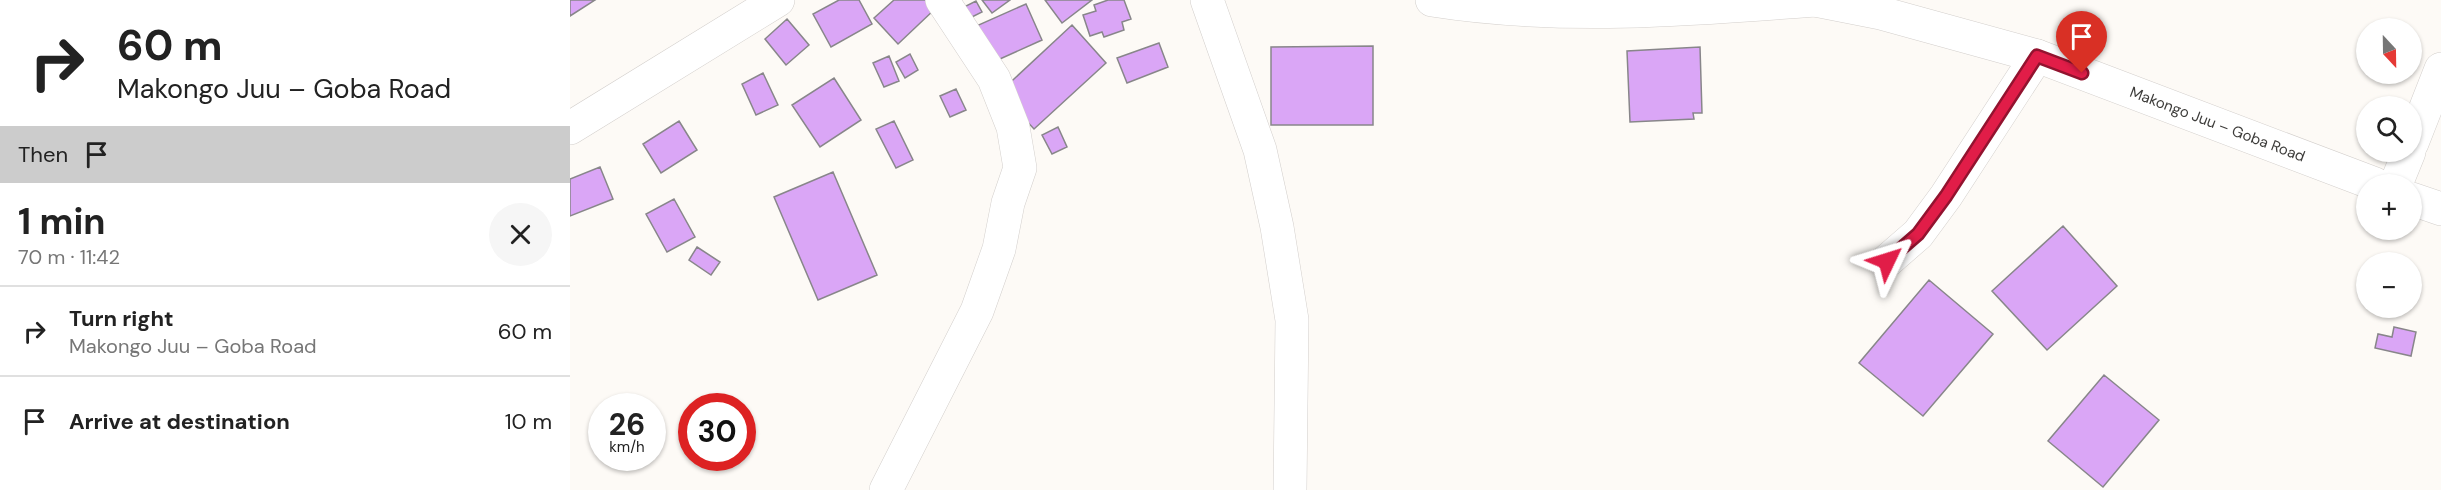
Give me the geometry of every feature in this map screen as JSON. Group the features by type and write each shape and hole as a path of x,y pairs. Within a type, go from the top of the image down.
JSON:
{"street":[{"path":"570,128 778,0"},
{"path":"886,490 977,310 999,249 1008,203 1020,168 1013,127 994,79 942,0"},
{"path":"1207,0 1260,150 1277,227 1292,320 1290,490"},
{"name":"Makongo Juu – Goba Road","path":"1432,0 1481,8 1580,11 1828,1 1881,13 2037,56 2356,177"},
{"path":"1887,261 1918,234 1946,196 2037,56"},
{"path":"2422,117 2441,69"},
{"path":"2422,202 2441,209"}],"building":[{"path":"570,0 595,0 570,16"},
{"path":"839,0 859,0 872,24 831,47 813,14"},
{"path":"894,0 929,0 936,8 898,44 874,18"},
{"path":"982,0 1010,0 992,13"},
{"path":"1045,0 1092,0 1062,23"},
{"path":"1108,0 1124,0 1131,19 1122,22 1124,30 1104,37 1102,32 1090,36 1083,15 1096,11 1094,5"},
{"path":"976,1 982,12 970,18 964,7"},
{"path":"1026,4 1042,40 991,63 974,27"},
{"path":"787,19 809,45 786,65 765,39"},
{"path":"1072,25 1106,63 1034,129 1000,92"},
{"path":"1159,43 1168,67 1127,83 1117,58"},
{"path":"1373,46 1373,125 1271,125 1271,47"},
{"path":"1700,47 1702,113 1693,113 1694,119 1630,122 1627,51"},
{"path":"910,54 918,70 905,78 896,62"},
{"path":"889,56 899,81 884,87 873,63"},
{"path":"763,73 778,105 756,115 742,84"},
{"path":"834,78 861,120 820,147 792,105"},
{"path":"956,89 966,110 950,117 940,96"},
{"path":"679,121 697,150 661,173 643,144"},
{"path":"894,121 913,160 896,168 876,129"},
{"path":"1058,127 1067,147 1052,154 1042,135"},
{"path":"600,167 613,199 570,216 570,179"},
{"path":"833,172 877,275 818,300 774,197"},
{"path":"674,199 695,237 667,252 646,214"},
{"path":"2063,226 2117,286 2047,350 1992,291"},
{"path":"697,247 720,262 711,275 689,260"},
{"path":"1929,280 1993,334 1923,416 1859,363"},
{"path":"2394,327 2416,332 2411,356 2375,348 2378,334 2392,337"},
{"path":"2104,375 2159,420 2103,487 2048,441"}],"route":[{"path":"1887,261 1918,234 1946,196 2037,56 2082,73"}]}
